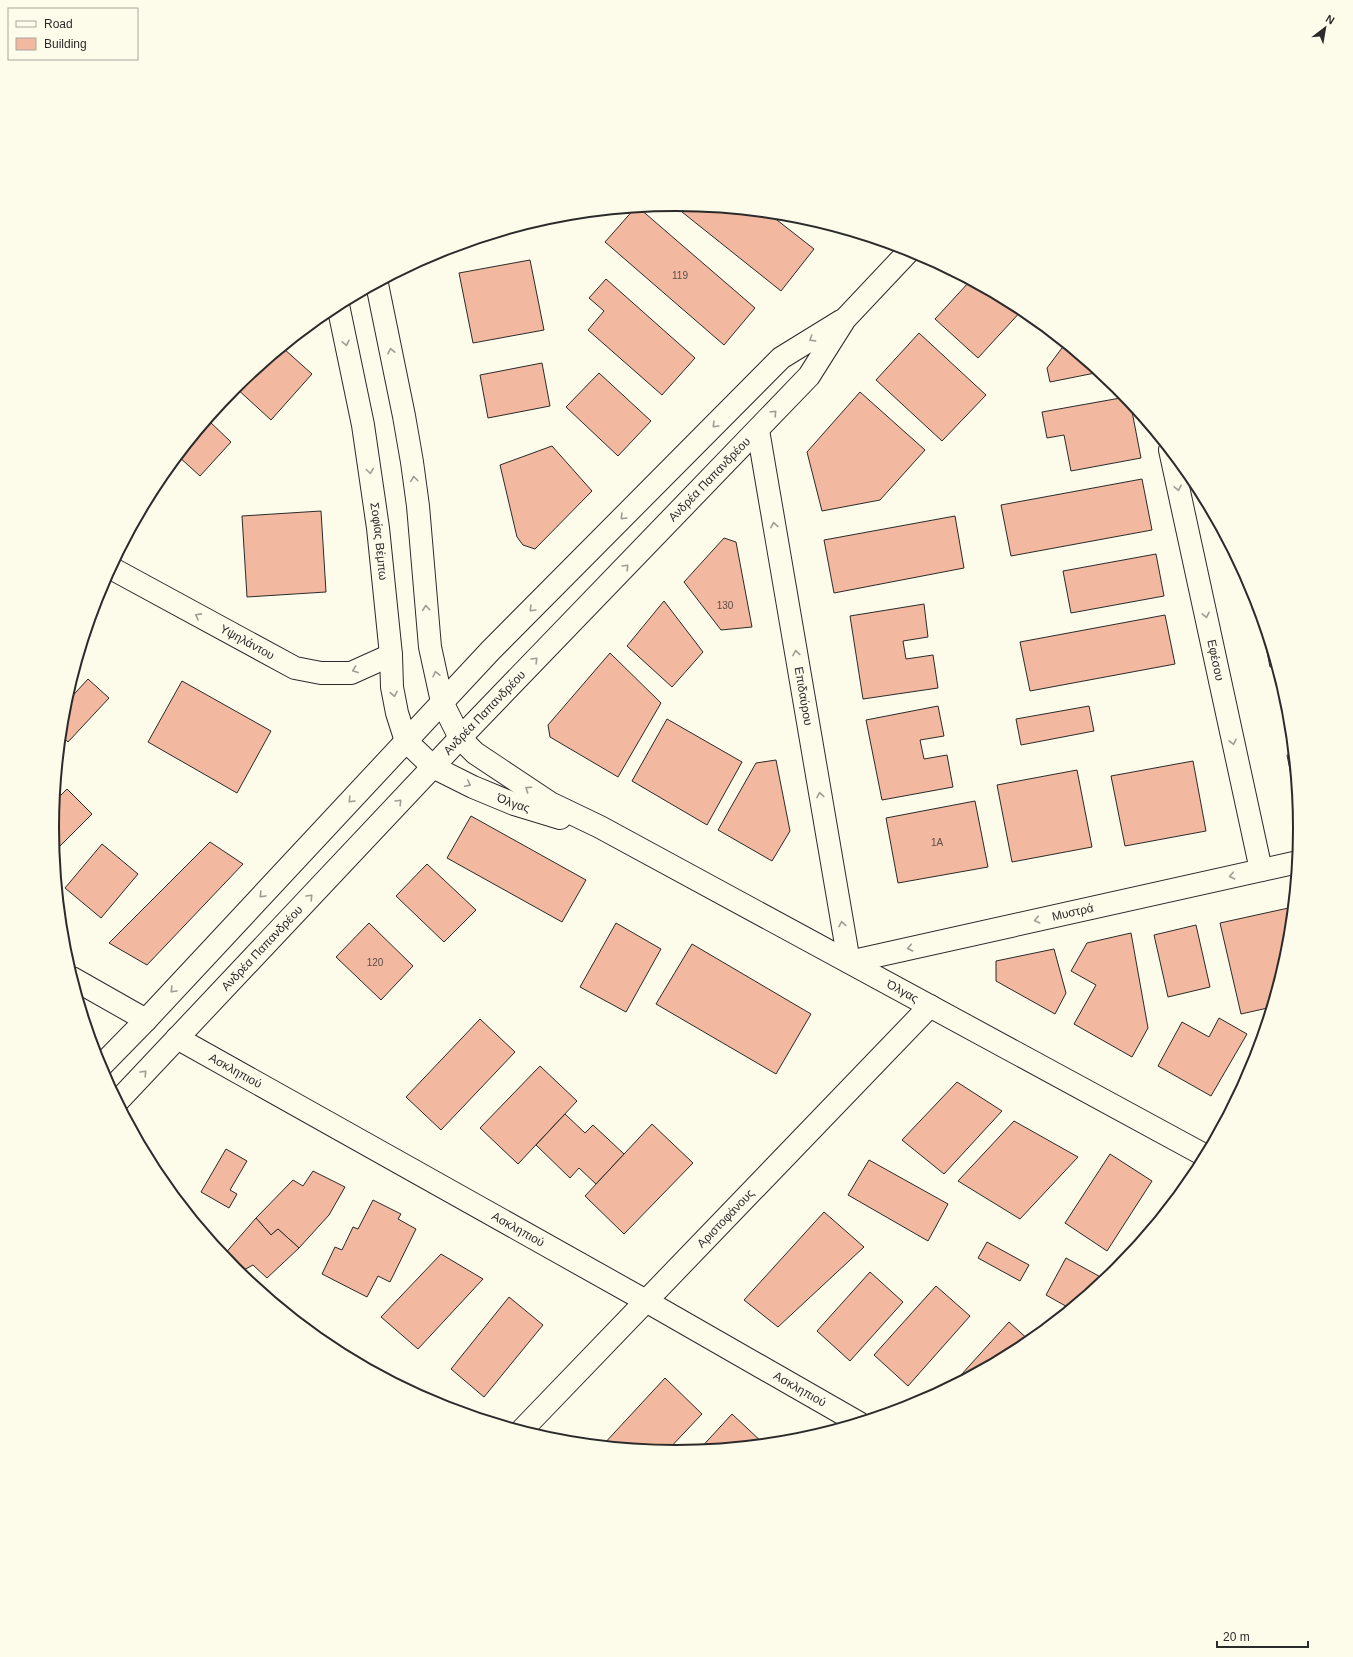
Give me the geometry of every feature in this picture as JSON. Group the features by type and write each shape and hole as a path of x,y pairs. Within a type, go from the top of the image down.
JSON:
{"main road":[{"name":"Ανδρέα Παπανδρέου","path":"121,1098 460,738 809,376 845,318 905,255"},
{"path":"378,289 412,462 418,506 430,647 442,702 460,738"},
{"name":"Σοφίας Βέμπω","path":"339,311 363,425 378,528 391,655 392,686 397,713 406,741 433,767"},
{"name":"Ανδρέα Παπανδρέου","path":"105,1063 491,650 781,358 845,318"},
{"name":"Επιδαύρου","path":"758,430 849,962"},
{"name":"Εφέσου","path":"1173,462 1261,870"},
{"name":"Υψηλάντου","path":"116,571 295,668 321,674 351,673 391,655"},
{"name":"Όλγας","path":"460,738 475,754 550,803 600,827 1201,1153"},
{"name":"Όλγας","path":"433,767 473,787 514,804 556,817 600,827"},
{"name":"Μυστρά","path":"849,962 1293,863"},
{"path":"79,982 146,1020"},
{"name":"Αριστοφάνους","path":"525,1427 930,1006"},
{"name":"Ασκληπιού","path":"177,1038 646,1301 853,1420"}],"building":[{"path":"681,211 717,212 776,219 814,249 781,291"},
{"path":"631,212 643,212 755,308 724,345 605,242"},
{"path":"530,260 544,330 473,343 459,273"},
{"path":"606,279 695,358 662,395 588,330 604,311 589,298"},
{"path":"967,284 1018,314 978,358 935,319"},
{"path":"919,333 986,395 942,441 876,380"},
{"path":"1063,347 1094,373 1050,382 1047,368"},
{"path":"286,351 312,374 271,420 240,392 269,364"},
{"path":"542,363 550,406 488,418 480,375"},
{"path":"599,373 651,421 618,456 566,407"},
{"path":"860,392 925,450 880,500 822,511 807,452"},
{"path":"1119,398 1132,412 1141,458 1071,471 1064,435 1047,438 1042,412"},
{"path":"211,423 231,442 200,476 182,460"},
{"path":"552,446 592,491 535,549 523,545 517,537 500,465"},
{"path":"1142,479 1152,530 1011,556 1001,505"},
{"path":"321,511 326,592 247,597 242,516"},
{"path":"955,516 964,568 834,593 824,540"},
{"path":"724,538 736,542 752,627 721,630 684,582"},
{"path":"1156,554 1164,596 1071,613 1063,571"},
{"path":"664,601 703,652 672,687 627,646"},
{"path":"924,604 928,637 903,641 906,659 933,655 938,688 863,699 850,616"},
{"path":"1165,615 1175,664 1030,691 1020,642"},
{"path":"1266,645 1272,667 1270,667"},
{"path":"610,653 661,703 618,777 550,737 548,725"},
{"path":"88,679 109,698 68,742 65,739 74,694"},
{"path":"182,681 271,731 237,793 148,742"},
{"path":"938,706 944,736 920,740 924,759 947,755 953,787 882,800 866,720"},
{"path":"1089,706 1094,731 1021,745 1016,719"},
{"path":"667,719 742,762 707,825 632,781"},
{"path":"1287,755 1290,755 1292,782"},
{"path":"776,760 790,831 772,861 718,830 756,763"},
{"path":"1193,761 1206,831 1125,846 1111,776"},
{"path":"1077,770 1092,847 1012,862 997,785"},
{"path":"67,789 92,814 59,847 59,828 60,796"},
{"path":"975,801 988,867 898,883 886,818"},
{"path":"471,816 586,880 562,922 447,858"},
{"path":"210,842 243,864 147,965 109,943"},
{"path":"102,844 138,874 101,918 65,888"},
{"path":"427,864 476,910 444,942 396,896"},
{"path":"1289,908 1282,949 1267,1008 1241,1014 1220,923"},
{"path":"369,923 413,966 381,1000 336,957"},
{"path":"616,923 661,949 626,1012 580,987"},
{"path":"1196,925 1210,987 1168,997 1154,935"},
{"path":"1131,933 1148,1028 1132,1057 1074,1024 1096,985 1071,971 1087,943"},
{"path":"692,944 811,1014 776,1074 656,1004"},
{"path":"1054,949 1066,993 1055,1014 996,981 996,961"},
{"path":"1219,1018 1247,1034 1211,1096 1158,1066 1182,1022 1209,1037"},
{"path":"480,1019 515,1052 441,1130 406,1097"},
{"path":"540,1066 577,1101 518,1164 480,1128"},
{"path":"957,1082 1002,1111 944,1174 902,1140"},
{"path":"565,1114 585,1133 593,1125 624,1154 596,1184 579,1168 570,1178 536,1145"},
{"path":"1014,1121 1078,1157 1020,1219 958,1181"},
{"path":"652,1124 693,1163 624,1234 585,1196"},
{"path":"226,1149 247,1161 230,1190 237,1194 229,1208 201,1192"},
{"path":"1110,1154 1152,1181 1107,1251 1065,1223"},
{"path":"869,1160 948,1204 928,1241 848,1195"},
{"path":"313,1171 345,1187 329,1215 299,1248 278,1229 271,1235 256,1218 293,1180 303,1186"},
{"path":"373,1200 401,1214 398,1219 416,1229 390,1282 378,1276 367,1297 322,1274 335,1247 342,1250 353,1227 358,1229"},
{"path":"824,1212 864,1247 778,1327 744,1300"},
{"path":"256,1218 271,1235 278,1229 299,1248 267,1278 253,1265 245,1269 227,1251"},
{"path":"987,1242 1029,1265 1020,1281 978,1258"},
{"path":"441,1254 483,1279 418,1349 381,1317"},
{"path":"1066,1258 1101,1277 1067,1307 1046,1295"},
{"path":"870,1272 903,1302 850,1361 817,1331"},
{"path":"936,1286 970,1316 908,1386 874,1355"},
{"path":"509,1297 543,1325 484,1397 451,1369"},
{"path":"1009,1322 1026,1337 985,1363 959,1377"},
{"path":"665,1378 702,1414 672,1446 636,1445 606,1442"},
{"path":"732,1414 760,1440 717,1445 703,1445"}]}
